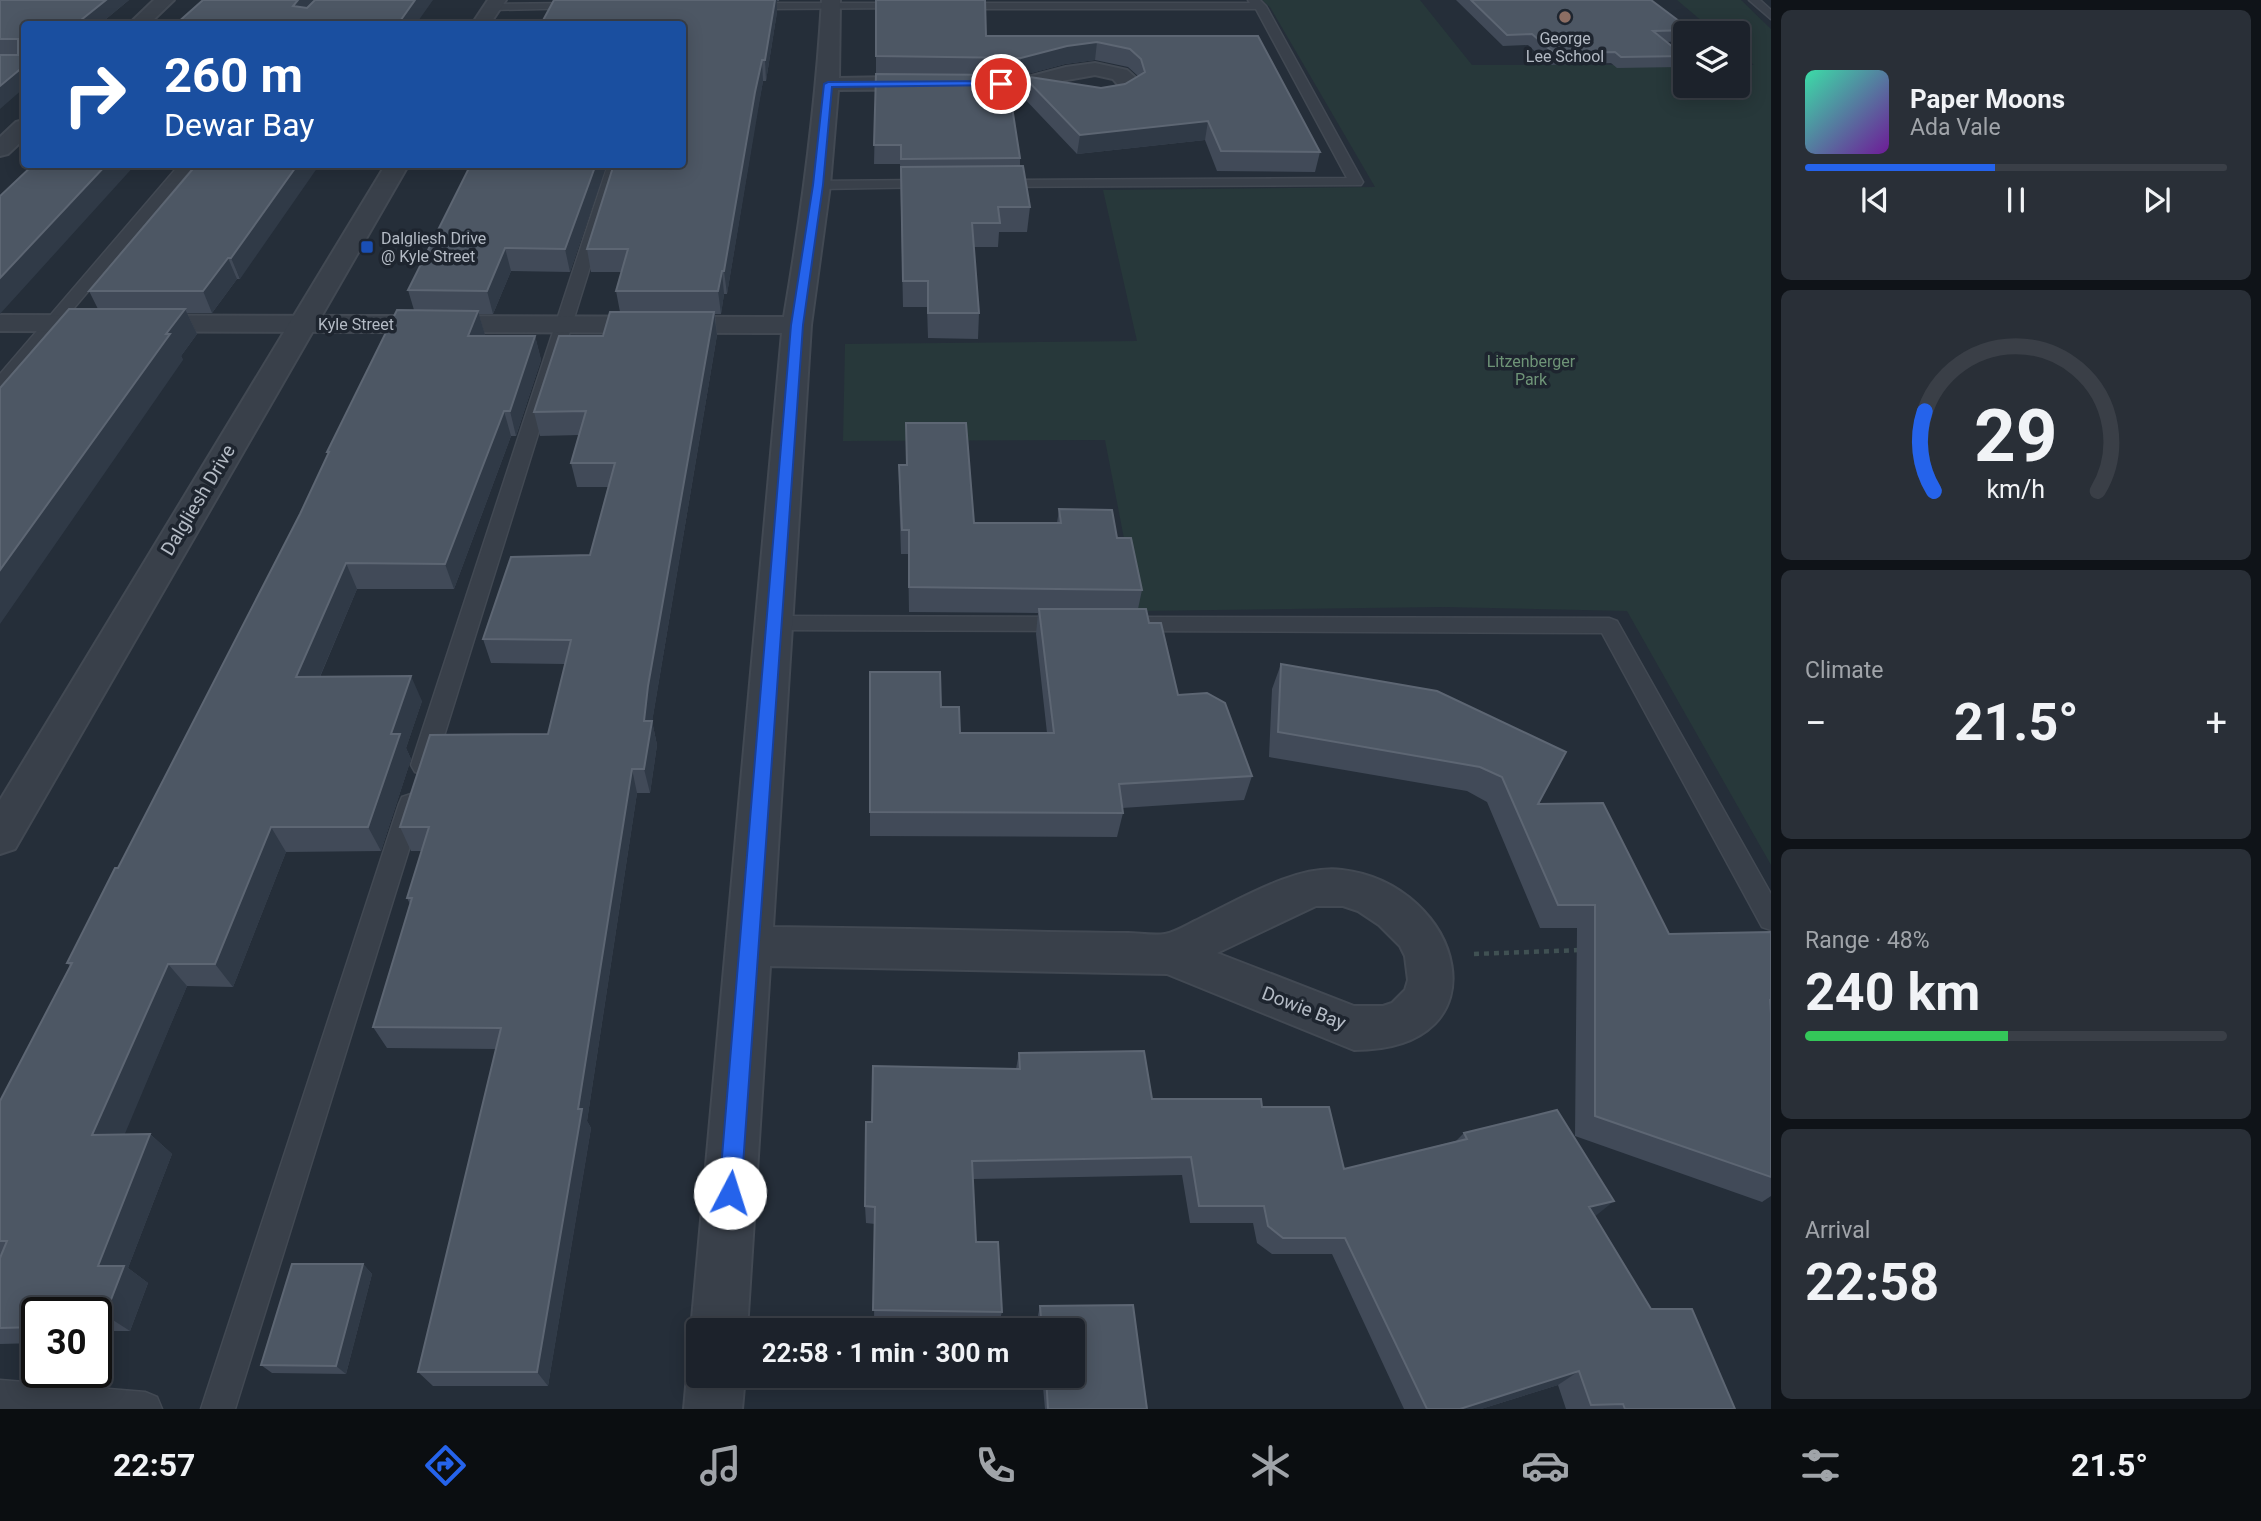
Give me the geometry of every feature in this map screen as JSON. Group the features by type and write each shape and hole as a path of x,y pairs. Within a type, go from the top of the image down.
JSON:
{"street":[{"path":"141,21 165,0"},
{"path":"720,1318 797,325 818,185 828,84 831,3"},
{"path":"483,21 494,4"},
{"path":"828,84 1026,84"},
{"path":"0,149 21,130"},
{"name":"Dalgliesh Drive","path":"0,837 396,168"},
{"name":"Kyle Street","path":"0,323 797,325"},
{"name":"Dowie Bay","path":"749,946 1169,954 1354,1028 1383,1028 1408,1019 1425,1002 1431,980 1428,956 1416,932 1395,912 1371,897 1343,888 1316,888 1293,896 1169,954"},
{"path":"713,1409 715,1388"}],"lane":[{"path":"1754,0 1771,16"},
{"path":"735,6 831,3 914,6"},
{"path":"942,6 1256,3 1356,182 983,184"},
{"path":"494,4 599,6"},
{"path":"0,385 185,168"},
{"path":"218,1409 614,168"},
{"path":"818,185 942,184"},
{"path":"774,623 1609,626 1771,919"},
{"path":"0,1397 145,1409"}],"path":[{"path":"1428,956 1593,949"}],"green space":[{"name":"Litzenberger Park","path":"1262,0 1420,0 1472,65 1673,65 1673,98 1750,98 1750,65 1754,65 1750,62 1750,21 1702,21 1677,0 1741,0 1771,29 1771,865 1627,611 1443,607 1138,611 1105,440 843,441 845,344 1137,341 1103,190 1375,187 1270,7"}],"building":[{"path":"0,0 106,0 80,21 21,21 21,68 0,86 0,55 18,55 18,39 0,39"},
{"path":"203,0 298,0 293,6 307,8 315,0 415,0 400,21 179,21"},
{"path":"554,0 775,0 718,291 616,291 628,249 587,249 613,168 686,168 686,21 543,21"},
{"path":"876,0 985,0 986,36 1258,36 1320,152 1221,151 1208,121 1080,135 1023,76 1101,88 1125,84 1145,72 1141,59 1130,49 1097,42 1067,46 1021,58 876,56"},
{"name":"George Lee School","path":"1471,0 1651,0 1679,21 1673,21 1673,30 1653,31 1673,47 1673,56 1621,57 1615,52 1554,53 1532,34 1507,35"},
{"path":"876,74 1007,75 1020,158 901,159 901,145 874,145"},
{"path":"1023,166 1030,207 998,207 1000,223 972,223 979,313 928,313 928,281 903,281 901,167"},
{"path":"30,168 103,168 0,278 0,196"},
{"path":"194,168 295,168 231,258 228,258 203,291 89,291"},
{"path":"469,168 595,168 565,249 505,248 487,291 408,290"},
{"path":"69,309 185,309 166,334 170,334 0,570 0,388"},
{"path":"397,310 478,311 468,336 535,336 510,411 504,411 445,564 346,563 296,677 411,676 391,734 400,734 368,827 271,827 215,964 168,964 92,1135 150,1134 98,1266 124,1266 112,1297 21,1297 21,1327 0,1328 0,1258 7,1241 0,1241 0,1101 72,963 67,963 115,868 118,868 300,514 327,452"},
{"path":"610,312 714,312 648,686 644,721 652,721 644,769 632,769 578,1109 582,1109 537,1372 418,1372 501,1028 373,1027 412,898 407,898 429,827 400,827 430,735 548,734 571,640 483,639 511,557 590,555 615,463 571,463 586,411 534,412 559,336 603,336"},
{"path":"906,423 966,423 974,523 1061,523 1059,509 1112,510 1117,538 1131,538 1142,590 909,587 909,530 902,530 899,465 907,465"},
{"path":"1039,609 1146,609 1149,623 1161,623 1178,695 1207,693 1225,703 1252,776 1119,784 1123,813 870,812 870,672 940,672 941,707 959,707 960,733 1054,733"},
{"path":"1281,664 1437,691 1566,752 1538,804 1603,803 1669,934 1771,932 1771,1177 1595,1116 1595,905 1558,905 1502,777 1480,767 1278,732"},
{"path":"1144,1051 1152,1099 1261,1099 1262,1107 1329,1107 1344,1169 1467,1139 1464,1133 1557,1110 1614,1201 1589,1207 1651,1309 1692,1309 1735,1409 1625,1409 1623,1404 1591,1405 1579,1371 1460,1409 1427,1409 1345,1238 1283,1238 1268,1226 1264,1206 1199,1206 1191,1157 972,1161 976,1242 998,1242 1002,1312 873,1310 875,1207 865,1206 866,1122 872,1122 873,1066 1020,1069 1019,1053"},
{"path":"292,1264 363,1264 336,1366 261,1365"},
{"path":"1133,1305 1147,1409 1048,1409 1047,1388 1085,1388 1085,1318 1041,1318 1040,1306"}],"place":[{"name":"George Lee School","path":"1565,17"},
{"name":"Dalgliesh Drive @ Kyle Street","path":"367,247"}],"route":[{"path":"730,1193 797,325 818,185 828,84 1001,84"}]}
